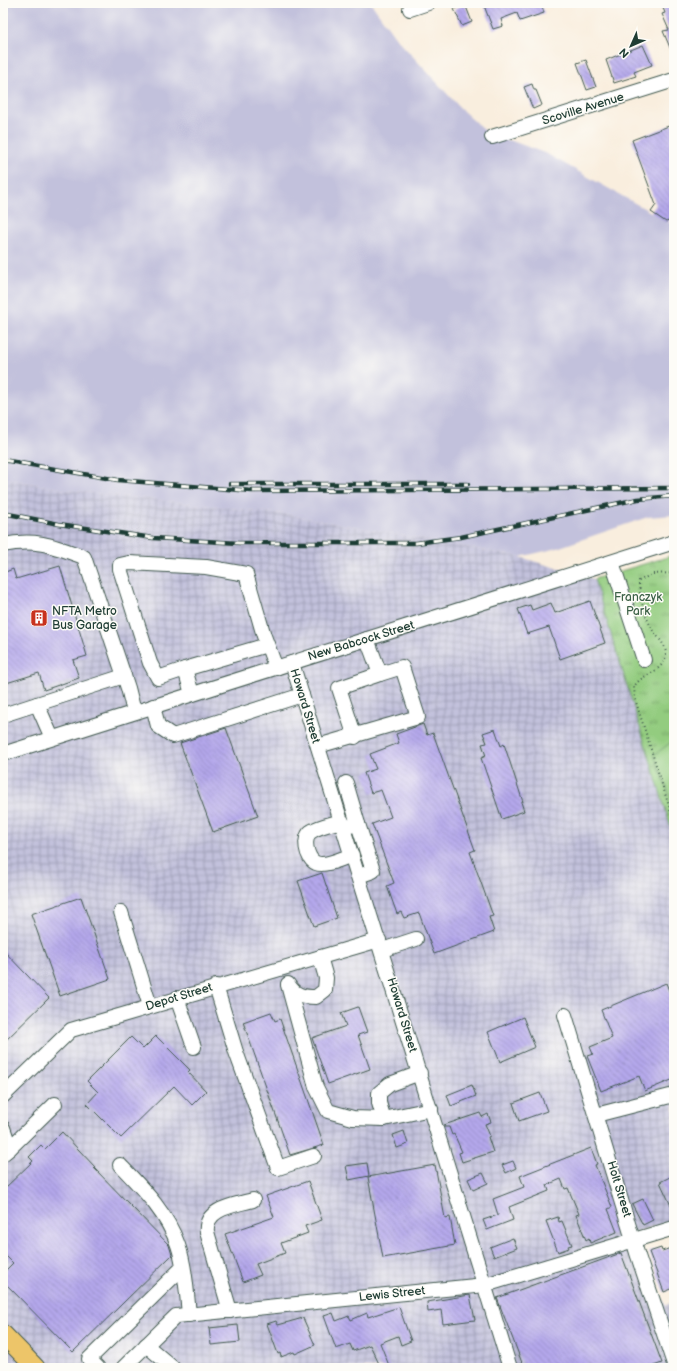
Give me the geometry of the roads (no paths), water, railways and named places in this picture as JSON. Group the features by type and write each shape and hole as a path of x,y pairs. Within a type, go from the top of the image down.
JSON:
{"main road":[{"path":"3,1334 36,1368"}],"street":[{"path":"410,9 428,3"},
{"name":"Scoville Avenue","path":"492,137 674,80"},
{"path":"3,545 13,543 44,542 84,556 124,676 134,712"},
{"name":"New Babcock Street","path":"3,754 674,542"},
{"path":"612,562 644,660"},
{"path":"267,645 158,678 150,663 120,565 129,563 206,568 246,574 267,645 276,668"},
{"path":"367,639 380,674"},
{"name":"Howard Street","path":"292,663 510,1368"},
{"path":"318,746 355,737 418,717 402,667 338,688 355,737"},
{"path":"185,669 192,694"},
{"path":"3,715 124,676"},
{"path":"153,706 158,726 173,736 302,695"},
{"path":"38,704 52,738"},
{"path":"346,783 373,871 358,876"},
{"path":"352,855 322,864 315,863 310,858 306,842 307,835 312,831 342,825 358,824"},
{"path":"121,912 150,1006"},
{"name":"Depot Street","path":"3,1096 71,1030 216,986 320,957 416,939"},
{"path":"288,985 293,992 304,997 316,997 325,990 326,978 320,957"},
{"path":"282,968 316,1087 328,1111 353,1118 384,1119 431,1109"},
{"path":"216,986 236,1052 278,1168 314,1156"},
{"path":"177,998 194,1047"},
{"name":"Holt Street","path":"565,1015 634,1241 674,1364"},
{"path":"384,1119 379,1102 379,1093 390,1084 420,1073"},
{"path":"596,1115 674,1095"},
{"path":"7,1152 55,1104"},
{"path":"3,1128 7,1152"},
{"path":"120,1165 148,1195 170,1226 178,1246 190,1315"},
{"path":"230,1311 207,1232 207,1221 212,1215 220,1210 253,1200"},
{"name":"Lewis Street","path":"123,1368 176,1316 485,1285 674,1228"},
{"path":"98,1368 89,1359 182,1268"},
{"path":"146,1345 174,1368"}],"railway":[{"path":"3,460 118,480 252,491 674,488"},
{"path":"230,484 468,484"},
{"path":"3,513 59,524 153,538 239,543 416,543 461,537 638,499 674,496"}],"place":[{"name":"NFTA Metro Bus Garage","path":"39,618"}],"park label":[{"name":"Franczyk Park","path":"638,604"}]}
